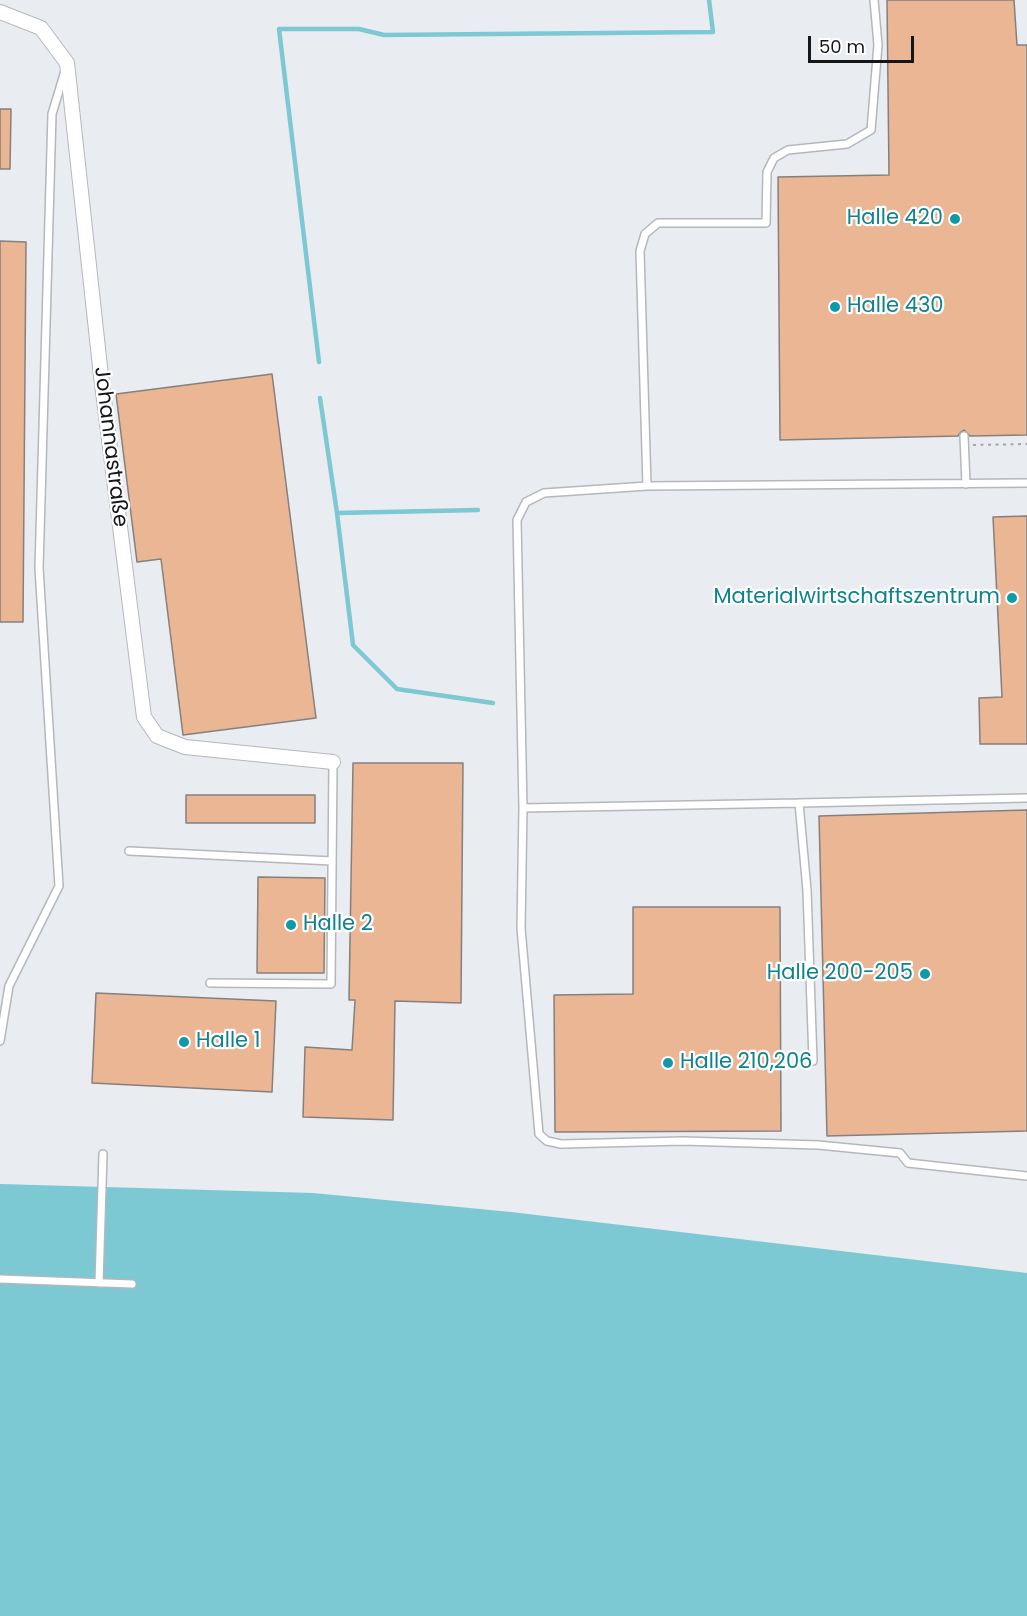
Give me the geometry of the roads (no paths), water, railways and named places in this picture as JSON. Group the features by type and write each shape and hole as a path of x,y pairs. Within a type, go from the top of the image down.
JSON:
{"street":[{"path":"0,12 41,28 67,63"},
{"name":"Johannastraße","path":"67,63 101,376 144,717 157,736 184,747 333,762"}],"lane":[{"path":"647,486 640,251 645,234 658,223 766,222 767,172 774,158 788,150 847,144 871,130 878,45 874,0"},
{"path":"0,1041 9,986 59,886 39,568 52,114 67,63"},
{"path":"964,436 966,484"},
{"path":"1027,483 647,486 543,493 526,502 517,520 523,808 520,928 540,1134 548,1141 561,1144 683,1141 818,1145 900,1154 908,1163 1027,1176"},
{"path":"210,983 331,984 333,762"},
{"path":"523,808 1027,798"},
{"path":"799,802 807,890 813,1061"},
{"path":"129,851 332,861"},
{"path":"99,1283 103,1154"},
{"path":"0,1279 132,1284"}],"water":[{"path":"0,1184 313,1193 511,1212 1027,1273 1027,1616 0,1616"}],"waterway":[{"path":"319,362 279,29 359,29 384,35 713,32 709,0"},
{"path":"320,398 353,645 397,689 493,703"},
{"path":"337,513 478,510"}],"place":[{"name":"Halle 420","path":"955,219"},
{"name":"Halle 430","path":"835,307"},
{"name":"Materialwirtschaftszentrum","path":"1012,598"},
{"name":"Halle 2","path":"291,925"},
{"name":"Halle 200-205","path":"925,974"},
{"name":"Halle 1","path":"184,1042"},
{"name":"Halle 210,206","path":"668,1063"}]}
